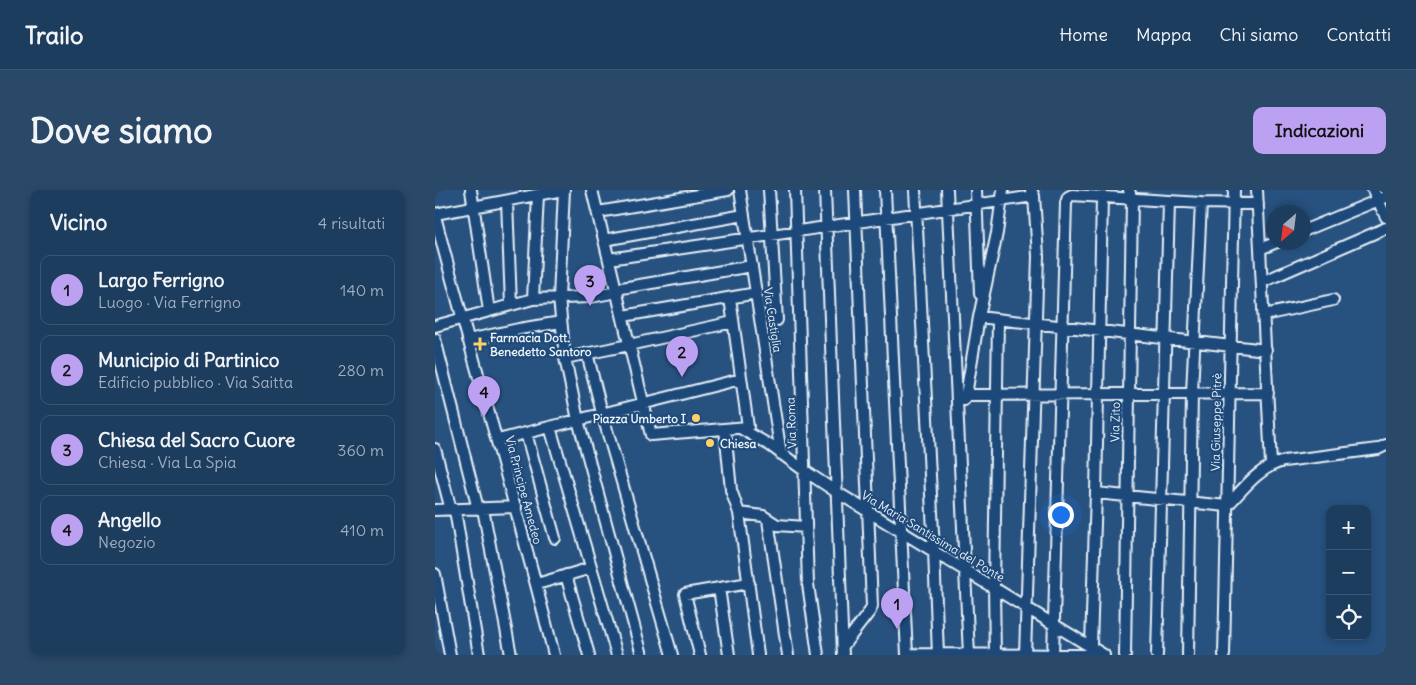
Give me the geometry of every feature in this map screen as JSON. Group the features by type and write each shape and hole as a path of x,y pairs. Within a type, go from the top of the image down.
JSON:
{"street":[{"path":"471,190 489,310"},
{"path":"436,220 474,207 564,190 559,298 565,358 578,420 642,655"},
{"path":"592,190 623,316 641,401 651,435 746,430 730,298"},
{"path":"598,212 728,190"},
{"name":"Via Castiglia","path":"740,190 781,454"},
{"path":"769,190 777,320"},
{"name":"Via Roma","path":"795,190 808,584 818,655"},
{"path":"825,190 843,650"},
{"path":"843,650 871,611 872,606 855,190"},
{"path":"885,190 907,654 1053,655 1089,652 1096,493 1101,198"},
{"path":"915,190 935,551 938,654"},
{"path":"947,190 969,654"},
{"path":"976,190 980,312"},
{"name":"Via Giuseppe Pitrè","path":"1224,655 1234,190"},
{"path":"1257,190 1271,464"},
{"path":"1373,190 1382,199 1386,217"},
{"path":"609,260 977,205 1002,195 1032,193 1039,256 1025,654"},
{"path":"533,299 538,195"},
{"path":"958,410 966,396 980,312 997,233 1002,195"},
{"path":"1053,655 1066,203 1068,197 1072,195 1101,198 1130,195 1169,202 1257,204"},
{"name":"Via Zito","path":"1125,655 1130,335 1130,195"},
{"path":"1311,229 1382,199"},
{"path":"507,201 511,305"},
{"path":"1157,655 1169,202"},
{"path":"1188,655 1192,393 1201,204"},
{"path":"605,240 744,215"},
{"name":"Via Principe Amedeo","path":"436,220 462,319 498,440 554,655"},
{"path":"1262,282 1386,228"},
{"path":"1260,250 1266,247"},
{"path":"435,326 533,299 591,297 752,266"},
{"path":"623,316 757,293"},
{"path":"1264,315 1333,300"},
{"path":"980,312 997,320 1266,350"},
{"path":"995,654 997,320"},
{"path":"468,340 561,322"},
{"path":"565,358 733,322"},
{"path":"435,339 481,509 511,655"},
{"path":"587,353 602,414 672,655"},
{"path":"498,440 602,414 641,401 741,377"},
{"path":"966,396 1268,392"},
{"path":"550,427 617,655"},
{"name":"Via Maria Santissima del Ponte","path":"746,430 838,493 1053,623 1089,652 1104,655"},
{"path":"725,432 731,490 739,513 758,655"},
{"path":"526,433 555,538"},
{"path":"1096,493 1227,506 1255,476 1271,464 1378,449 1386,445"},
{"path":"435,448 453,510 479,655"},
{"path":"435,510 516,507"},
{"path":"739,513 763,516 777,524 806,527"},
{"path":"768,520 788,655"},
{"path":"537,584 591,568"},
{"path":"435,574 450,655"},
{"path":"567,575 589,655"},
{"path":"700,655 685,594 749,583"},
{"path":"719,588 729,655"}],"place":[{"name":"Chiesa del Sacro Cuore","path":"590,306"},
{"name":"Farmacia Dott. Benedetto Santoro","path":"480,344"},
{"name":"Municipio di Partinico","path":"682,377"},
{"name":"Angello","path":"484,417"},
{"name":"Piazza Umberto I","path":"696,418"},
{"name":"Chiesa","path":"710,443"},
{"name":"Largo Ferrigno","path":"897,629"}]}
